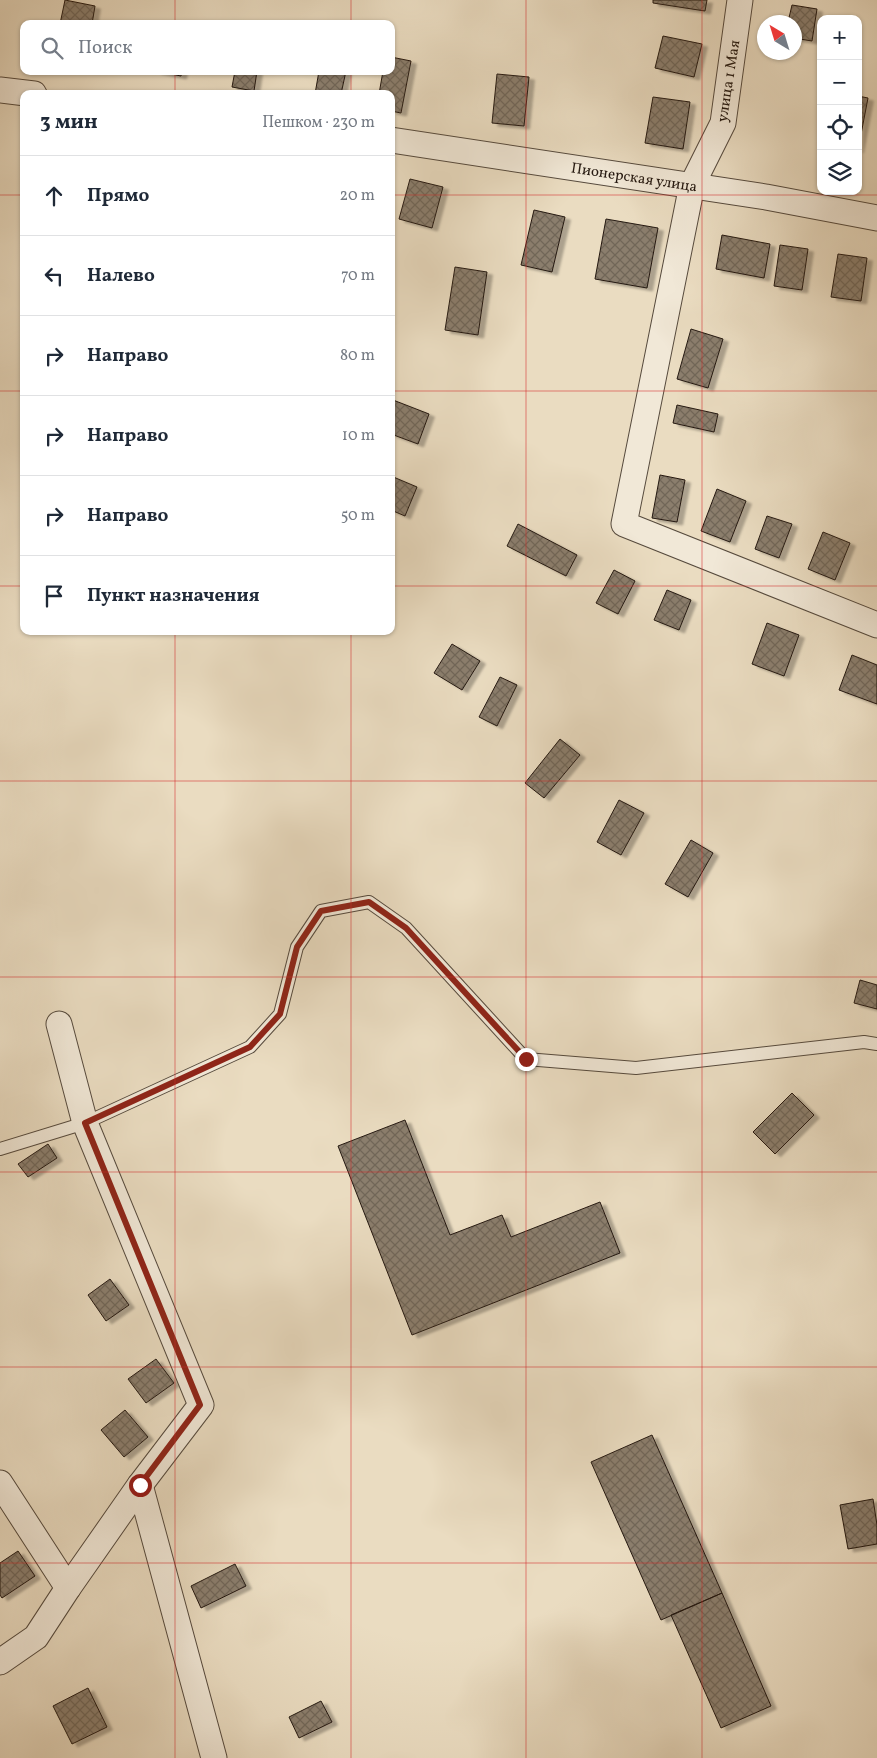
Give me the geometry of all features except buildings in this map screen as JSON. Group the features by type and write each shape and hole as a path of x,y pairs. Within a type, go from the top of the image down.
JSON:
{"street":[{"name":"улица 1 Мая","path":"740,0 723,123 692,186 624,524 877,625"},
{"path":"0,90 20,92"},
{"name":"Пионерская улица","path":"395,141 766,197 877,218"},
{"path":"0,1662 36,1638 68,1588 140,1485 200,1405 85,1123 59,1024"},
{"path":"0,1483 68,1588"},
{"path":"140,1485 214,1758"}],"lane":[{"path":"0,1150 85,1123 250,1047 280,1014 297,947 321,911 369,902 406,928 526,1059 636,1068 864,1042 877,1044"}],"route":[{"path":"140,1485 200,1405 85,1123 250,1047 280,1014 297,947 321,911 369,902 406,928 526,1059"}]}
